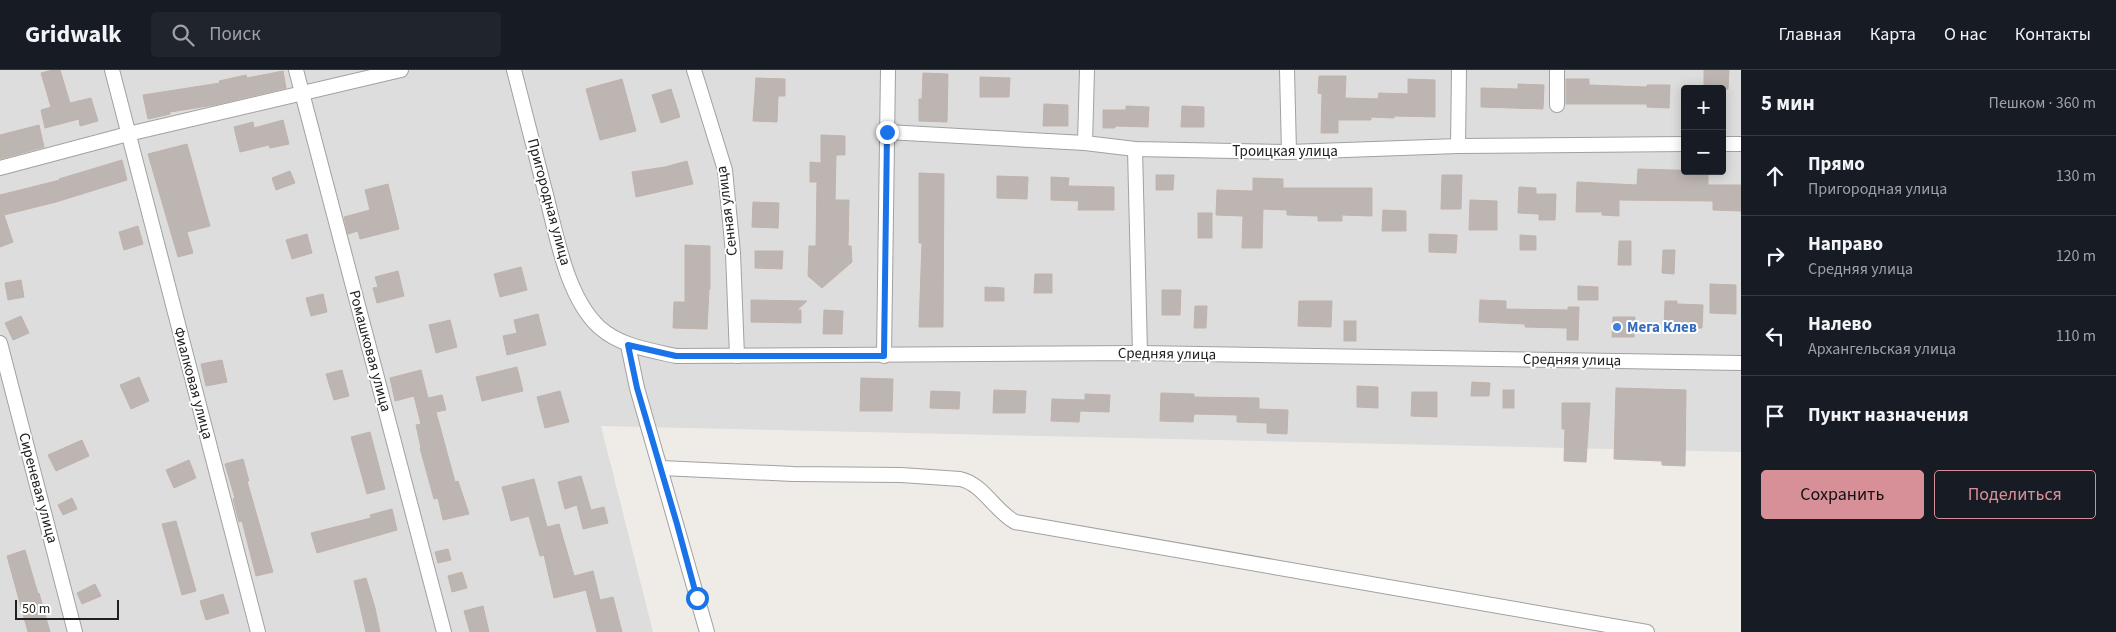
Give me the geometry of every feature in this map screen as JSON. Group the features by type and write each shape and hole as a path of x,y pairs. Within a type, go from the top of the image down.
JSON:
{"street":[{"name":"Фиалковая улица","path":"112,70 258,632"},
{"name":"Ромашковая улица","path":"296,70 444,632"},
{"path":"0,168 128,134 401,70"},
{"name":"Пригородная улица","path":"514,70 564,262 580,304 599,328"},
{"name":"Сенная улица","path":"694,70 725,170 733,253 737,356"},
{"path":"884,356 888,70"},
{"path":"1085,143 1087,70"},
{"path":"1287,70 1289,152"},
{"path":"1458,146 1460,70"},
{"path":"1557,70 1557,105"},
{"name":"Троицкая улица","path":"887,132 1085,143 1136,150 1289,152 1458,146 1681,144"},
{"path":"1726,144 1741,144"},
{"path":"1136,150 1140,353"},
{"name":"Средняя улица","path":"599,328 628,345 676,356 1140,353 1741,363"},
{"name":"Сиреневая улица","path":"0,343 75,632"},
{"path":"628,345 637,388 708,632"},
{"path":"661,468 793,474 960,478 969,481 1003,515 1015,522 1647,632"}],"shaded area":[{"path":"0,70 1741,70 1741,452 601,426 653,632 0,632"}],"building":[{"path":"60,70 70,103 91,98 98,121 80,126 79,119 45,128 41,110 51,107 41,73"},
{"path":"1704,70 1729,70 1728,89 1726,89 1726,85 1704,85"},
{"path":"283,71 286,88 214,105 170,112 170,114 148,119 143,95 220,83 219,81 246,75 247,78"},
{"path":"923,73 948,74 947,122 919,121 919,99 922,99"},
{"path":"1319,76 1346,76 1345,98 1378,99 1379,93 1408,94 1408,79 1435,80 1435,117 1394,116 1394,118 1371,117 1371,120 1338,120 1338,133 1321,133 1322,94 1318,93"},
{"path":"980,77 1010,78 1009,97 980,97"},
{"path":"756,78 785,79 785,96 778,96 777,122 753,121"},
{"path":"622,79 636,131 600,140 586,89"},
{"path":"1566,79 1589,79 1589,85 1647,87 1647,85 1670,85 1669,108 1647,107 1647,104 1566,104"},
{"path":"1518,84 1544,85 1543,109 1481,107 1481,88 1518,89"},
{"path":"671,89 680,117 661,123 652,95"},
{"path":"1044,104 1068,105 1068,126 1043,126"},
{"path":"1126,106 1149,107 1148,127 1115,126 1115,128 1103,128 1103,110 1126,110"},
{"path":"1182,106 1204,107 1204,127 1181,127"},
{"path":"283,120 289,144 270,148 269,145 240,152 234,127 253,122 254,128"},
{"path":"39,125 44,147 0,159 0,135"},
{"path":"821,135 845,136 845,155 836,155 835,200 849,200 848,246 851,246 852,262 822,288 808,276 809,246 816,246 817,182 810,182 810,162 821,163"},
{"path":"187,144 210,226 187,232 193,253 178,257 148,154"},
{"path":"122,160 127,180 56,202 4,215 13,242 0,247 0,195 60,180"},
{"path":"687,161 693,184 636,197 632,172 665,167"},
{"path":"1638,169 1681,170 1681,175 1708,175 1708,185 1741,185 1741,211 1713,210 1713,201 1619,200 1619,216 1602,215 1602,212 1576,212 1577,182 1637,185"},
{"path":"290,171 295,183 276,190 272,178"},
{"path":"919,173 944,174 943,327 919,327 922,243 919,243"},
{"path":"1156,175 1174,175 1173,190 1156,190"},
{"path":"1442,175 1462,175 1461,209 1441,209"},
{"path":"997,176 1028,177 1027,199 997,198"},
{"path":"1051,177 1069,178 1068,186 1114,187 1114,210 1078,210 1079,201 1051,200"},
{"path":"1253,178 1283,179 1283,188 1372,188 1372,216 1342,215 1342,221 1318,221 1318,216 1287,215 1287,210 1263,209 1262,248 1242,248 1243,216 1216,215 1217,190 1253,191"},
{"path":"388,184 399,229 360,239 358,231 348,234 344,217 370,210 365,190"},
{"path":"1519,187 1536,188 1536,194 1556,194 1555,220 1539,220 1539,214 1518,213"},
{"path":"1470,200 1497,201 1497,230 1469,230"},
{"path":"753,202 779,203 778,228 752,227"},
{"path":"1383,210 1406,211 1406,231 1382,231"},
{"path":"1198,213 1212,213 1212,238 1198,238"},
{"path":"138,226 143,244 124,250 119,232"},
{"path":"307,234 312,253 292,259 286,240"},
{"path":"1429,234 1457,235 1456,253 1429,252"},
{"path":"1520,235 1536,236 1536,250 1520,250"},
{"path":"1619,241 1631,241 1631,265 1618,265"},
{"path":"685,245 710,246 710,289 707,329 673,328 674,302 685,302"},
{"path":"1663,250 1675,250 1674,274 1662,273"},
{"path":"755,251 783,251 782,269 755,268"},
{"path":"521,267 527,290 500,297 494,274"},
{"path":"398,271 404,296 377,303 373,288 378,287 375,277"},
{"path":"1035,274 1052,274 1052,293 1034,293"},
{"path":"21,280 24,297 8,300 5,283"},
{"path":"1710,284 1736,285 1736,314 1710,313"},
{"path":"1578,286 1598,287 1598,300 1578,300"},
{"path":"985,287 1004,288 1004,301 985,301"},
{"path":"1162,290 1181,290 1180,315 1162,315"},
{"path":"323,294 327,312 311,316 306,298"},
{"path":"751,300 807,301 797,310 801,310 801,323 751,322"},
{"path":"1480,300 1506,301 1506,309 1568,310 1568,307 1579,307 1578,340 1567,340 1567,328 1525,327 1525,324 1479,322"},
{"path":"1299,301 1332,301 1331,327 1298,326"},
{"path":"1665,301 1677,301 1677,304 1703,305 1702,328 1664,329"},
{"path":"1195,306 1207,306 1206,328 1194,328"},
{"path":"824,310 843,311 842,334 823,334"},
{"path":"538,314 546,345 507,355 503,336 517,333 514,320"},
{"path":"21,316 29,333 13,340 5,323"},
{"path":"1613,317 1635,317 1634,337 1612,337"},
{"path":"450,320 457,347 436,353 429,325"},
{"path":"1344,321 1356,321 1356,341 1344,341"},
{"path":"222,360 227,382 206,386 201,364"},
{"path":"517,367 523,391 482,401 476,377"},
{"path":"342,370 349,396 334,400 326,374"},
{"path":"421,370 428,398 442,395 446,410 436,412 455,482 458,481 469,514 443,520 438,498 434,499 420,448 416,425 421,424 414,396 395,401 390,378"},
{"path":"139,377 149,401 131,409 120,385"},
{"path":"861,378 893,379 892,411 860,411"},
{"path":"1472,382 1490,383 1489,396 1471,396"},
{"path":"1357,386 1378,387 1378,408 1357,407"},
{"path":"1616,388 1686,390 1685,466 1662,465 1662,461 1614,459"},
{"path":"994,390 1026,391 1025,413 993,413"},
{"path":"1503,390 1514,390 1514,408 1503,408"},
{"path":"560,391 569,422 545,428 537,397"},
{"path":"931,391 960,392 959,409 930,408"},
{"path":"1412,392 1437,392 1437,417 1411,416"},
{"path":"1161,393 1194,394 1194,397 1259,398 1259,409 1288,410 1287,434 1267,433 1267,423 1237,422 1237,415 1194,414 1193,422 1160,421"},
{"path":"1085,394 1110,395 1109,412 1080,411 1079,422 1051,421 1052,399 1085,400"},
{"path":"1562,403 1590,403 1586,462 1564,461 1565,429 1562,429"},
{"path":"370,432 385,489 367,494 351,437"},
{"path":"82,440 89,456 56,471 48,455"},
{"path":"243,459 249,481 247,481 273,572 256,576 242,521 239,522 233,499 235,498 225,464"},
{"path":"189,460 196,478 174,488 166,470"},
{"path":"581,476 591,510 604,507 608,523 583,529 577,505 565,509 558,482"},
{"path":"534,479 547,527 559,524 574,576 593,571 600,600 613,597 622,632 597,632 586,590 554,598 544,555 540,556 529,516 511,521 502,487"},
{"path":"72,498 77,509 63,515 58,505"},
{"path":"392,509 397,530 317,553 311,533 371,518 370,515"},
{"path":"176,521 196,591 182,595 162,524"},
{"path":"448,549 451,560 438,563 435,552"},
{"path":"25,550 50,632 28,632 7,556"},
{"path":"462,572 467,588 452,592 448,576"},
{"path":"366,578 380,632 366,632 354,581"},
{"path":"95,584 101,596 82,604 77,593"},
{"path":"223,594 229,613 206,620 200,601"},
{"path":"483,606 489,632 470,632 464,611"}],"place":[{"name":"Мега Клев","path":"1617,327"}],"route":[{"path":"697,598 637,388 628,345 676,356 884,356 887,132"}]}
